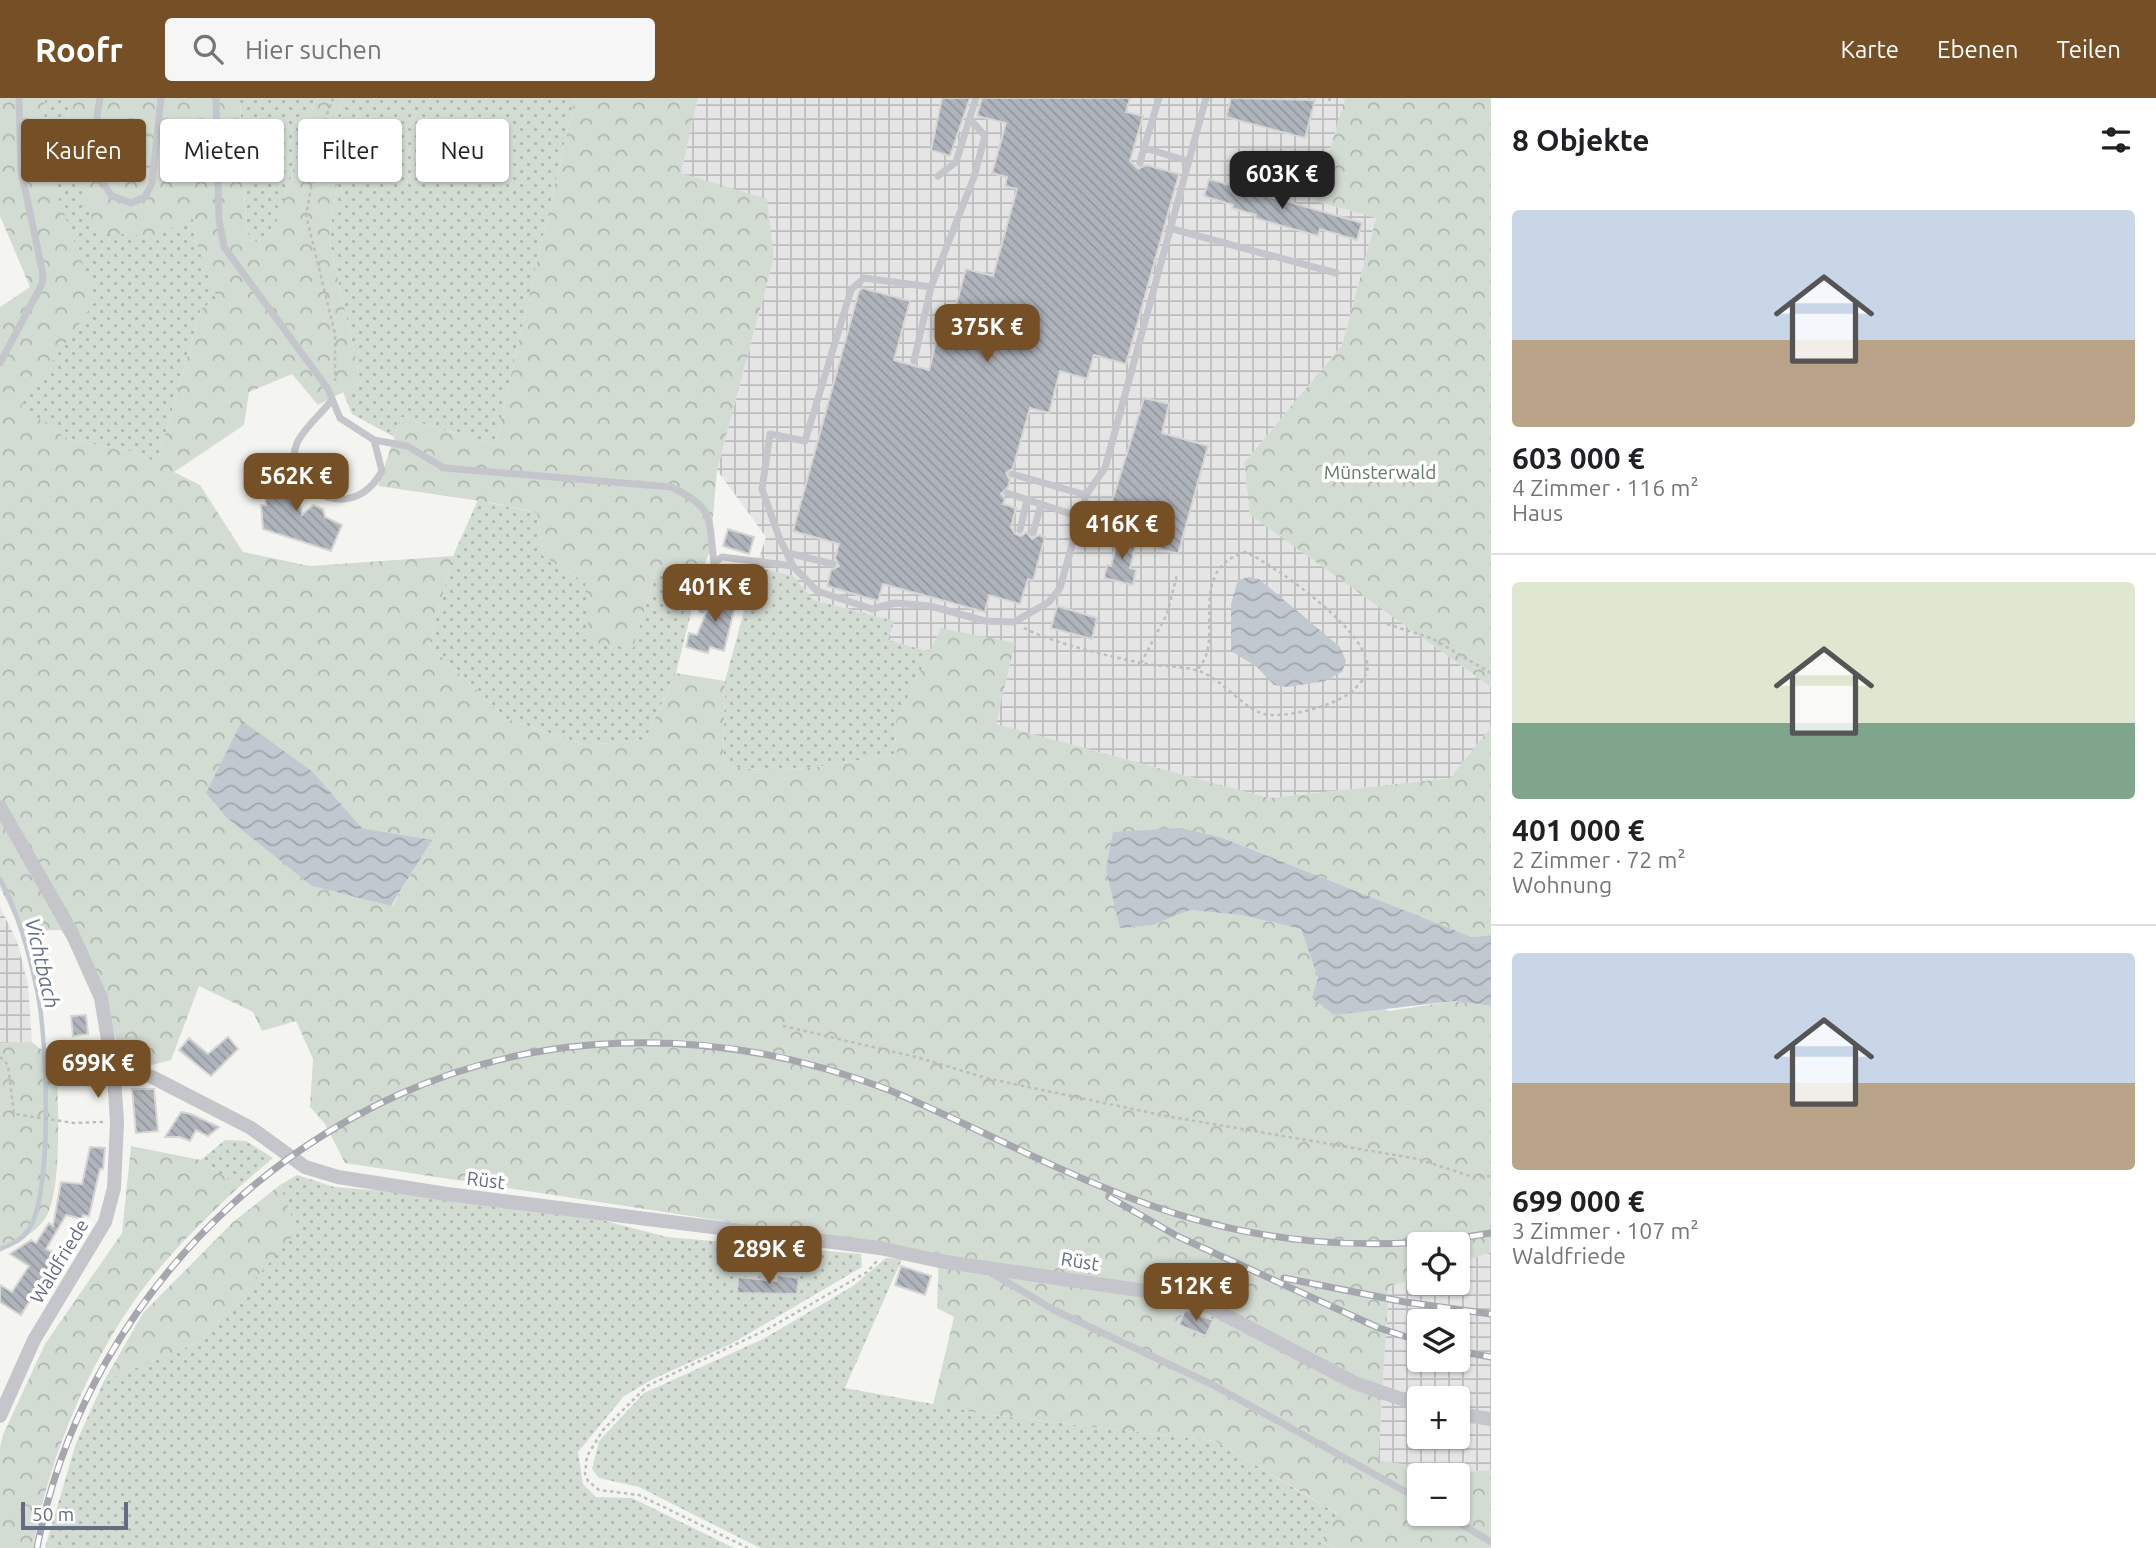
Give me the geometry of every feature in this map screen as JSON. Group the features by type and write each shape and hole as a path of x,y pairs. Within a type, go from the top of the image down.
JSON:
{"street":[{"name":"Waldfriede","path":"0,807 89,965 101,998 114,1076 117,1122 114,1188 105,1222 34,1340 0,1416"},
{"name":"Rüst","path":"114,1076 132,1072 152,1077 251,1128 305,1167 338,1177 447,1194 880,1248 939,1261 976,1264 1139,1290 1204,1304 1354,1383 1407,1401"},
{"path":"1470,1416 1491,1419"}],"lane":[{"path":"0,363 42,284 41,261 21,170 19,98"},
{"path":"100,98 96,148 99,173 112,196 131,203 145,197 152,183 161,98"},
{"path":"216,98 219,220 224,247 328,389 340,418 374,440 407,446 444,468 671,487 702,503 708,518 714,563 702,610"},
{"path":"938,176 956,162 976,98"},
{"path":"1139,163 1159,98"},
{"path":"931,287 864,278 851,290 806,441 770,435 762,489 793,566 817,591 872,609 895,603 930,606 985,621 1014,622 1049,602 1060,588 1086,495 1105,468 1206,98"},
{"path":"914,361 931,287 974,177 985,136 970,119"},
{"path":"1144,148 1188,161"},
{"path":"1169,228 1336,273"},
{"path":"331,401 297,443 297,467 312,489 337,500 349,501 375,485 382,471 374,440"},
{"path":"1012,474 1086,495"},
{"path":"1007,493 1080,517"},
{"path":"1020,530 1027,500"},
{"path":"1033,533 1041,505"},
{"path":"788,553 833,564"},
{"path":"714,563 722,557 793,566"},
{"path":"976,1264 1054,1310 1213,1385 1407,1492"},
{"path":"1465,1526 1491,1542"}],"path":[{"path":"333,98 323,125 306,215 335,334 335,384"},
{"path":"1014,622 1027,630 1141,663 1196,670 1214,677 1258,711 1269,715 1339,700 1362,681 1367,671 1367,658 1351,633 1305,592 1268,563 1246,552 1230,557 1217,569 1211,593 1208,648 1196,670"},
{"path":"1141,663 1167,614 1177,575"},
{"path":"1387,624 1431,638 1491,673"},
{"path":"783,1026 916,1057 1003,1082 1166,1116 1418,1159 1473,1177 1491,1176"},
{"path":"0,1057 8,1065 14,1114 59,1121 117,1122"},
{"path":"748,1548 639,1495 599,1490 588,1481 585,1474 587,1456 603,1430 647,1386 766,1330 850,1283 867,1272 879,1259 880,1248"}],"shaded area":[{"path":"698,98 1345,98 1315,201 1376,218 1342,345 1244,463 1250,514 1491,687 1491,727 1450,778 1269,798 995,724 942,628 930,652 887,640 894,621 814,600 793,576 756,567 766,537 717,470 774,258 681,173"},
{"path":"0,907 17,941 28,984 32,1042 0,1043"},
{"path":"1491,1252 1491,1470 1470,1472 1470,1463 1407,1463 1407,1465 1378,1461 1389,1287 1407,1281 1407,1295 1470,1295 1470,1260"}],"green space":[{"path":"0,98 45,98 44,119 21,119 21,182 52,182 96,300 21,406 68,439 138,453 157,463 201,309 217,298 195,239 193,216 157,237 95,232 82,182 146,182 146,119 68,119 69,98 240,98 241,119 160,119 160,182 244,182 246,230 257,243 276,225 298,155 298,182 337,182 329,239 361,383 318,405 292,374 249,392 244,425 174,472 200,485 243,552 310,566 453,556 429,645 507,719 585,745 645,740 676,673 725,681 723,764 787,770 897,754 894,726 941,628 1015,643 996,724 1269,798 1450,778 1491,727 1491,935 1472,937 1223,838 1153,925 1190,910 1241,915 1301,929 1318,978 1389,1011 1455,1001 1491,1006 1491,1252 1470,1260 1470,1232 1407,1232 1407,1281 1389,1287 1378,1460 1407,1465 1407,1526 1470,1526 1470,1472 1491,1470 1491,1548 1336,1548 1321,1542 1337,1513 1215,1441 993,1415 933,1405 954,1317 937,1308 939,1254 345,1163 325,1124 310,1107 313,1059 296,1021 262,1031 253,1012 199,986 171,1060 125,1072 105,1000 61,930 21,931 0,887 0,307 30,287 0,216","holes":["313,772 362,828 431,840 392,906 312,886"]},
{"path":"45,98 69,98 68,119 44,119"},
{"path":"240,98 316,98 309,119 298,119 298,155 276,225 257,243 246,230 244,182 284,182 284,119 241,119"},
{"path":"316,98 343,98 337,119 309,119"},
{"path":"343,98 575,98 495,445 401,417 394,437 352,414 343,392 361,383 329,239 337,182 402,182 402,119 337,119"},
{"path":"575,98 698,98 681,173 767,199 774,258 717,470 710,551 701,573 658,565 633,648 589,642 585,582 543,556 537,513 494,503 378,486 401,417 495,445"},
{"name":"Münsterwald","path":"1345,98 1491,98 1491,687 1250,515 1244,463 1342,345 1376,218 1315,201"},
{"path":"52,182 144,182 193,215 195,239 218,298 201,309 157,463 138,453 68,439 20,406 95,300"},
{"path":"478,500 537,513 543,556 585,582 633,648 658,565 701,573 676,673 645,740 585,745 507,719 429,645 453,556"},
{"path":"756,567 793,576 814,600 894,621 888,640 930,652 894,726 897,754 787,770 723,764 725,681"},
{"path":"32,1042 57,1062 58,1144 54,1189 50,1207 40,1225 0,1252 0,1043"},
{"path":"225,1140 246,1141 273,1158 239,1187 201,1160"},
{"path":"131,1146 201,1160 239,1187 163,1264 131,1305 111,1337 76,1405 62,1441 40,1513 33,1548 0,1548 0,1447 3,1435 45,1344 122,1233"},
{"path":"297,1175 334,1187 536,1203 667,1237 861,1254 862,1267 731,1344 653,1379 624,1396 578,1452 583,1484 596,1497 632,1498 734,1548 45,1548 76,1443 104,1381 201,1341 296,1231 280,1185"},
{"path":"280,1185 297,1231 201,1341 104,1381 143,1313 233,1222"},
{"path":"886,1258 902,1259 845,1388 993,1415 1215,1441 1338,1514 1321,1542 1336,1548 760,1548 639,1487 599,1478 592,1469 599,1441 644,1393 763,1339 853,1286"}],"water":[{"path":"1249,577 1259,579 1340,647 1346,661 1342,672 1325,681 1287,687 1274,685 1257,667 1231,651 1231,604 1238,580"},
{"path":"242,721 313,772 362,828 432,840 391,906 312,886 227,818 206,793"},
{"path":"1181,828 1223,838 1472,937 1491,935 1491,1006 1455,1001 1334,1015 1312,998 1318,978 1301,929 1241,915 1190,910 1153,925 1120,928 1106,870 1113,832"}],"building":[{"path":"942,98 970,98 950,156 931,150"},
{"path":"982,98 1130,98 1126,112 1143,116 1130,161 1138,169 1146,165 1179,174 1126,364 1094,355 1087,379 1060,371 1049,413 1030,408 1013,468 1006,473 1010,480 1008,487 1001,494 1005,499 1003,504 1016,508 1011,527 1015,534 1021,536 1027,532 1032,539 1039,535 1045,537 1033,581 1028,579 1020,604 989,595 985,612 883,584 878,601 827,586 831,570 839,566 835,558 839,544 793,531 859,291 862,288 910,301 894,360 929,370 937,338 946,340 966,269 993,276 1017,189 1005,186 1007,177 992,173 1006,123 977,116"},
{"path":"1231,98 1315,100 1305,138 1226,117"},
{"path":"1209,179 1362,223 1357,240 1320,229 1318,236 1255,218 1256,215 1232,208 1233,205 1204,196"},
{"path":"1144,398 1169,404 1162,433 1208,446 1178,554 1145,544 1152,520 1110,508"},
{"path":"290,463 302,515 313,505 323,509 325,517 342,525 331,551 263,529 261,505 266,505 265,496 272,495 269,466"},
{"path":"728,529 754,537 749,554 723,546"},
{"path":"1118,535 1137,539 1130,568 1136,570 1133,585 1104,578 1107,565 1111,566"},
{"path":"720,589 738,594 724,651 710,647 708,653 686,647 689,633 697,635 710,603 715,605"},
{"path":"1057,606 1097,618 1092,639 1051,628"},
{"path":"86,1015 88,1034 73,1036 71,1016"},
{"path":"228,1037 238,1049 211,1076 179,1050 189,1038 208,1054"},
{"path":"132,1089 154,1089 158,1131 136,1133"},
{"path":"181,1112 219,1127 208,1136 196,1130 190,1141 180,1137 165,1137"},
{"path":"90,1147 105,1148 103,1169 100,1169 89,1216 83,1215 82,1219 66,1215 46,1249 58,1255 21,1315 0,1302 0,1285 12,1292 29,1266 10,1254 31,1240 36,1243 49,1223 53,1226 61,1182 82,1184"},
{"path":"901,1266 931,1276 925,1295 895,1285"},
{"path":"777,1275 799,1278 797,1294 737,1293 738,1277 776,1281"},
{"path":"1185,1310 1213,1320 1206,1336 1179,1325"}],"waterway":[{"name":"Vichtbach","path":"0,879 22,933 37,990 41,1012 46,1115 45,1152 36,1214 24,1235 0,1249"}],"railway":[{"path":"37,1548 64,1451 106,1361 162,1279 231,1206 309,1144 396,1096 490,1062 590,1045 628,1043 667,1043 742,1050 816,1066 889,1090 1105,1188 1179,1215 1222,1226 1311,1241 1356,1244 1446,1240 1491,1233"},
{"path":"1109,1197 1177,1236 1379,1328 1407,1337"},
{"path":"1284,1278 1405,1302 1491,1314"},
{"path":"1470,1353 1491,1357"}]}
